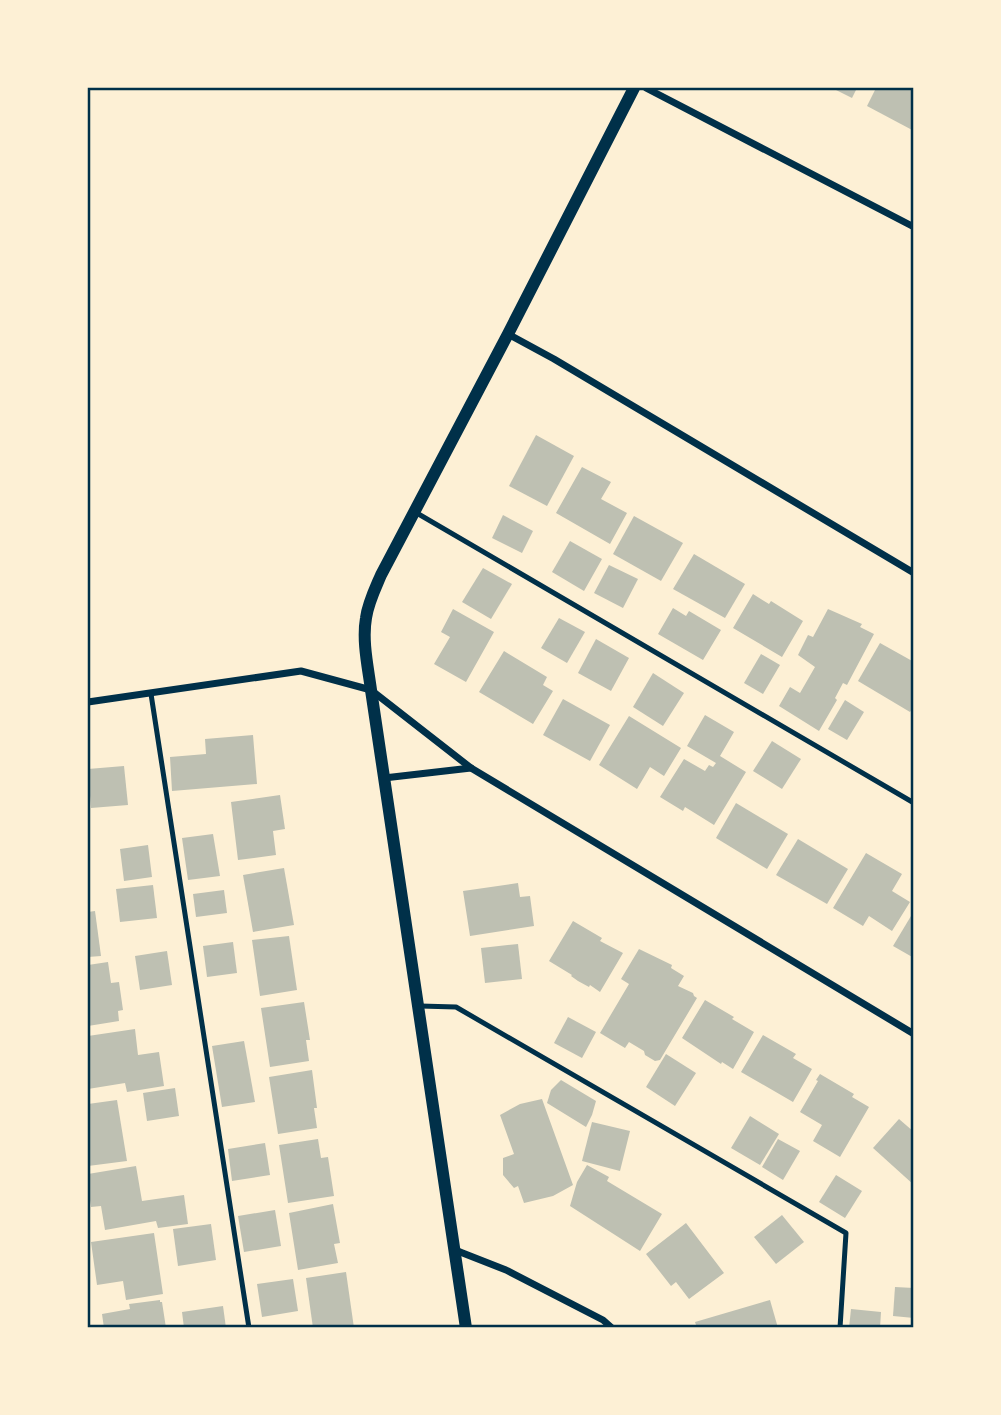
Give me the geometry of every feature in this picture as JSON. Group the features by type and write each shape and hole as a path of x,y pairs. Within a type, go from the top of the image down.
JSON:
{"street":[{"path":"466,1328 371,690 365,647 366,617 372,596 414,511 634,88"},
{"path":"646,88 914,227"},
{"path":"508,334 914,573"},
{"path":"88,702 302,671 371,690 471,768 914,1034"},
{"path":"384,778 471,768"},
{"path":"454,1250 506,1269 603,1320 612,1328"}],"lane":[{"path":"414,511 914,803"},
{"path":"151,694 249,1328"},
{"path":"418,1006 456,1007 846,1233 840,1328"}],"building":[{"path":"832,88 857,88 852,98"},
{"path":"876,88 914,88 914,131 867,106"},
{"path":"536,435 574,456 547,506 509,486"},
{"path":"582,467 611,482 601,499 627,513 610,544 556,513"},
{"path":"503,515 533,531 522,553 492,538"},
{"path":"634,516 683,543 661,581 613,554"},
{"path":"570,541 602,559 584,591 552,572"},
{"path":"694,554 745,584 725,618 673,589"},
{"path":"609,565 638,579 623,608 594,593"},
{"path":"483,568 512,584 491,619 462,602"},
{"path":"753,594 769,604 771,601 803,621 782,657 733,628"},
{"path":"673,608 686,616 689,611 721,630 703,660 658,634"},
{"path":"453,609 494,632 466,682 434,664 450,637 441,632"},
{"path":"828,609 862,624 860,627 874,634 847,685 843,683 835,698 837,700 819,731 779,706 790,687 800,693 815,667 798,655 808,635 813,637"},
{"path":"559,618 585,632 567,663 541,648"},
{"path":"596,639 629,658 611,691 578,673"},
{"path":"880,643 914,662 914,706 910,712 858,681"},
{"path":"504,651 547,677 543,685 553,691 533,724 479,692"},
{"path":"761,654 780,665 763,694 744,683"},
{"path":"653,673 684,693 663,726 633,707"},
{"path":"563,699 610,725 590,761 543,735"},
{"path":"845,700 864,712 847,740 828,729"},
{"path":"705,715 734,732 720,756 746,772 714,825 685,807 683,811 660,797 684,759 705,771 709,765 713,767 716,763 687,746"},
{"path":"629,716 681,748 664,776 650,767 637,789 599,765"},
{"path":"253,735 257,784 172,791 170,757 206,754 205,739"},
{"path":"772,741 801,759 782,789 753,771"},
{"path":"124,766 128,805 91,808 88,769"},
{"path":"280,795 285,829 273,831 276,855 238,860 231,802"},
{"path":"736,803 788,834 767,869 716,838"},
{"path":"213,834 220,876 188,880 182,838"},
{"path":"798,839 848,869 827,904 776,875"},
{"path":"148,845 152,877 124,881 120,849"},
{"path":"866,853 902,874 892,891 910,902 892,931 869,916 863,926 833,908"},
{"path":"284,868 294,925 253,932 243,875"},
{"path":"518,883 520,897 530,896 534,926 470,936 463,891"},
{"path":"153,885 157,918 120,922 116,889"},
{"path":"224,890 227,913 196,917 193,894"},
{"path":"95,911 101,956 88,957 88,912"},
{"path":"914,911 914,958 893,946"},
{"path":"573,921 602,938 600,941 623,953 600,992 549,961"},
{"path":"289,936 297,990 260,996 252,940"},
{"path":"233,942 237,973 207,977 203,946"},
{"path":"518,944 522,979 485,983 481,948"},
{"path":"639,949 672,965 671,968 684,976 678,986 697,998 660,1060 655,1061 629,1042 625,1048 600,1033 629,984 621,979"},
{"path":"167,951 172,985 140,990 135,956"},
{"path":"108,962 111,983 119,982 123,1010 118,1011 119,1021 88,1026 88,965"},
{"path":"705,1000 754,1032 733,1069 682,1038"},
{"path":"304,1002 310,1040 306,1040 309,1061 270,1067 261,1008"},
{"path":"568,1017 596,1032 582,1058 554,1043"},
{"path":"135,1029 138,1055 159,1052 164,1086 127,1092 125,1083 88,1089 88,1036"},
{"path":"763,1035 796,1054 793,1058 812,1069 793,1102 741,1072"},
{"path":"244,1041 255,1102 222,1107 212,1046"},
{"path":"666,1054 696,1073 675,1106 646,1087"},
{"path":"312,1070 317,1128 278,1134 269,1077"},
{"path":"820,1074 854,1094 852,1097 869,1107 840,1157 813,1141 822,1125 800,1112"},
{"path":"561,1080 596,1101 586,1127 547,1103 551,1090"},
{"path":"175,1088 179,1116 147,1121 143,1093"},
{"path":"542,1099 573,1185 553,1196 524,1203 518,1186 514,1188 503,1175 503,1158 514,1154 500,1115 520,1104"},
{"path":"117,1100 127,1161 88,1166 88,1104"},
{"path":"750,1116 779,1134 760,1165 731,1148"},
{"path":"899,1119 914,1132 914,1185 873,1148"},
{"path":"592,1122 630,1131 620,1171 582,1161"},
{"path":"318,1139 321,1158 328,1157 334,1196 288,1203 279,1145"},
{"path":"778,1139 800,1151 783,1180 762,1167"},
{"path":"265,1143 270,1175 232,1181 228,1149"},
{"path":"587,1165 609,1177 607,1181 662,1214 640,1251 570,1206 577,1182"},
{"path":"136,1166 142,1201 184,1195 188,1224 158,1228 156,1221 105,1230 101,1206 91,1207 88,1174"},
{"path":"836,1175 862,1191 845,1218 819,1202"},
{"path":"333,1204 340,1243 334,1244 338,1263 298,1270 289,1213"},
{"path":"275,1210 281,1246 244,1252 238,1216"},
{"path":"782,1215 804,1242 776,1264 754,1237"},
{"path":"686,1223 724,1273 689,1299 676,1282 671,1286 646,1254"},
{"path":"211,1224 216,1260 178,1266 173,1229"},
{"path":"154,1233 163,1294 126,1300 123,1281 97,1285 91,1242"},
{"path":"346,1272 354,1328 313,1328 306,1278"},
{"path":"293,1279 298,1311 262,1317 257,1284"},
{"path":"895,1287 914,1288 914,1318 893,1316"},
{"path":"160,1300 166,1328 104,1328 102,1314 130,1309 129,1304"},
{"path":"770,1300 778,1328 697,1328 695,1322"},
{"path":"223,1306 226,1328 184,1328 182,1312"},
{"path":"851,1309 881,1312 880,1328 849,1328"}]}
